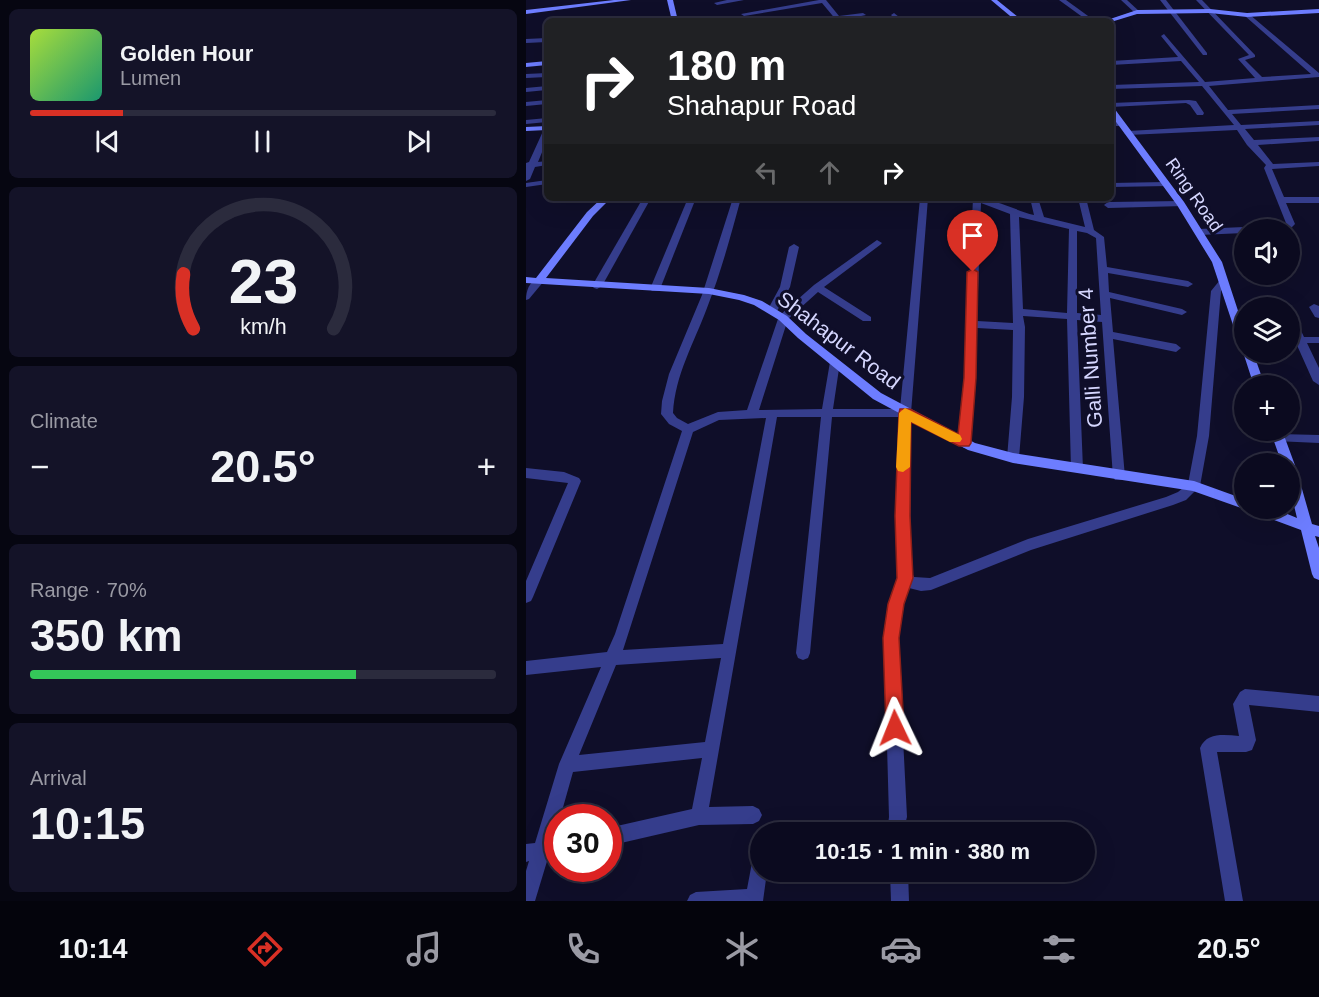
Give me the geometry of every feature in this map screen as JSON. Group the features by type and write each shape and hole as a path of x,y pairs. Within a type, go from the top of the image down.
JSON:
{"main road":[{"path":"526,12 628,0"},
{"path":"670,0 673,18"},
{"path":"994,0 1016,18"},
{"path":"1114,19 1136,12 1172,10 1247,15 1318,11"},
{"path":"526,65 544,63"},
{"name":"Ring Road","path":"1114,112 1181,204 1217,262 1234,312"},
{"path":"526,129 544,129"},
{"path":"539,281 590,214 604,201"},
{"name":"Shahapur Road","path":"526,280 709,291 740,297 772,310 877,396 964,443 1013,458 1119,477 1194,486 1234,500"},
{"path":"1300,507 1318,574"},
{"path":"1286,519 1318,532"}],"street":[{"path":"717,3 740,0 746,18"},
{"path":"1062,0 1088,18"},
{"path":"1124,0 1136,12"},
{"path":"1164,0 1205,54"},
{"path":"1199,0 1253,56 1241,59 1259,78"},
{"path":"744,14 823,1 837,18"},
{"path":"849,18 863,15"},
{"path":"894,15 898,18"},
{"path":"1247,15 1318,75"},
{"path":"1164,36 1271,166"},
{"path":"526,41 544,40"},
{"path":"1114,63 1183,60"},
{"path":"526,76 544,75"},
{"path":"1114,87 1318,75"},
{"path":"526,90 544,88"},
{"path":"1114,107 1188,101 1193,103 1200,113"},
{"path":"526,104 544,102"},
{"path":"1226,112 1318,107"},
{"path":"526,122 544,120"},
{"path":"1128,133 1318,123"},
{"path":"1114,124 1122,124"},
{"path":"526,179 530,164 544,135"},
{"path":"1250,143 1318,139"},
{"path":"1271,166 1318,164"},
{"path":"1271,166 1268,172 1289,219"},
{"path":"526,185 544,182"},
{"path":"1114,184 1165,184"},
{"path":"1282,200 1318,200"},
{"path":"597,286 645,201"},
{"path":"655,289 691,201"},
{"path":"737,201 709,291 679,364 667,403 667,414 673,421 688,429 718,417 752,413 905,413"},
{"path":"896,822 891,638 896,604 905,578 902,504 905,413 924,201"},
{"path":"964,443 973,324 977,201"},
{"path":"984,201 1014,213 1090,231 1083,201"},
{"path":"1035,201 1040,220"},
{"path":"1108,205 1181,204"},
{"path":"1013,458 1019,408 1020,327 1014,213"},
{"path":"1073,227 1072,316 1077,469"},
{"path":"1199,232 1234,230"},
{"name":"Galli Number 4","path":"1090,231 1100,237 1119,477"},
{"path":"752,413 783,318 817,287 877,243"},
{"path":"772,310 785,287 794,247"},
{"path":"1103,269 1188,284"},
{"path":"526,297 539,281"},
{"path":"905,578 920,586 931,584 1028,545 1169,501 1194,486 1203,436 1216,291 1223,282"},
{"path":"817,287 867,319"},
{"path":"1105,294 1182,312"},
{"path":"1019,312 1107,319"},
{"path":"973,324 1020,327"},
{"path":"1108,335 1176,348"},
{"path":"1300,340 1318,340"},
{"path":"1300,349 1318,381"},
{"path":"804,653 835,362"},
{"path":"699,816 772,412"},
{"path":"526,901 533,853 567,764 613,658 688,429"},
{"path":"1300,437 1318,439"},
{"path":"526,472 564,477 575,481 526,597"},
{"path":"526,668 613,658 728,651"},
{"path":"1234,901 1208,748 1215,743 1246,744 1248,740 1241,704 1241,700 1245,697 1318,704"},
{"path":"567,764 711,749"},
{"path":"622,834 699,816 753,815"},
{"path":"696,901 755,900 757,882"},
{"path":"899,882 900,901"}],"slow traffic":[{"path":"903,467 905,413 955,439"}],"route":[{"path":"895,728 891,638 896,604 905,578 902,516 905,413 964,443 973,324 973,272"}]}
